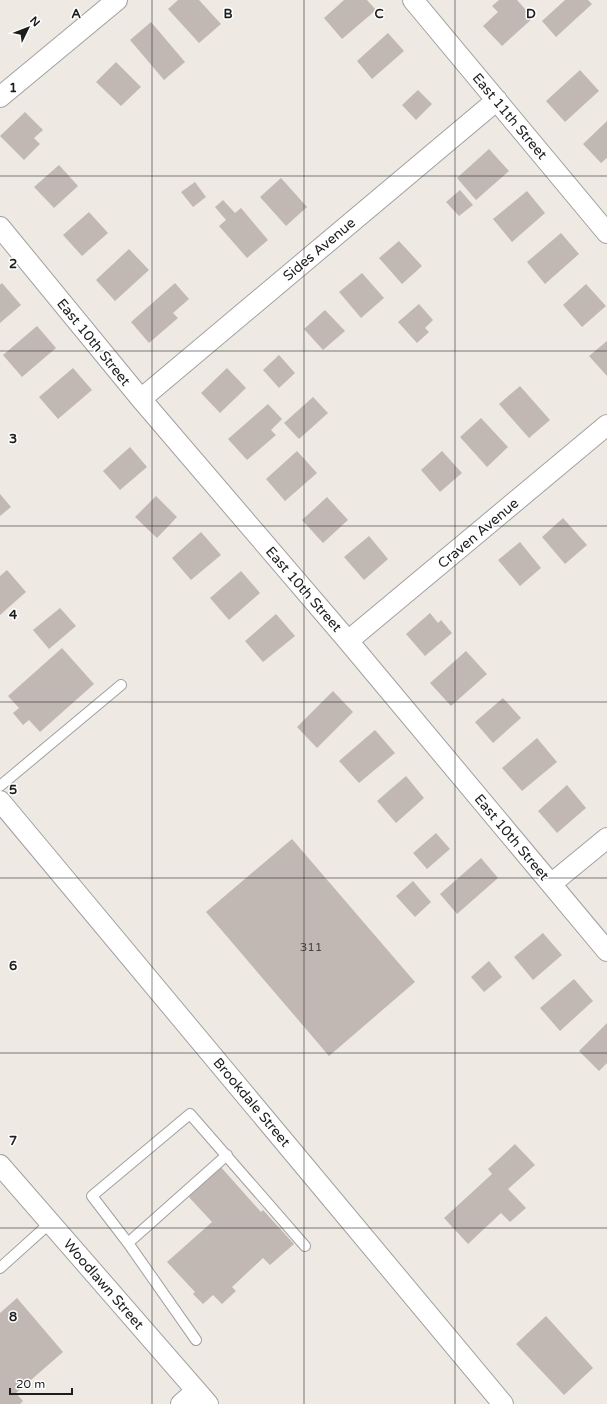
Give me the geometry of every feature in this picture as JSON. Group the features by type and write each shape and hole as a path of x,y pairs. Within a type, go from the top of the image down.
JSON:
{"street":[{"path":"0,97 117,0"},
{"name":"East 11th Street","path":"413,0 607,233"},
{"name":"Sides Avenue","path":"141,399 497,100"},
{"name":"East 10th Street","path":"0,227 141,399 348,641 607,951"},
{"name":"Craven Avenue","path":"348,641 607,425"},
{"name":"Brookdale Street","path":"0,801 503,1404"},
{"path":"551,884 607,838"},
{"name":"Woodlawn Street","path":"0,1165 202,1398"},
{"path":"181,1404 202,1398"}],"lane":[{"path":"0,786 121,685"},
{"path":"196,1340 128,1242 92,1196 190,1114 305,1246"},
{"path":"128,1242 227,1155"},
{"path":"0,1268 50,1223"}],"building":[{"path":"178,0 199,0 221,24 199,43 168,9"},
{"path":"344,0 367,0 376,10 342,39 324,18"},
{"path":"499,0 517,0 533,18 502,46 483,26 498,12 492,6"},
{"path":"565,0 588,0 592,4 556,37 542,21"},
{"path":"151,22 185,62 164,80 130,40"},
{"path":"388,33 404,51 372,79 357,61"},
{"path":"116,62 141,87 121,106 96,82"},
{"path":"580,70 599,91 565,122 546,101"},
{"path":"418,90 432,104 416,120 402,105"},
{"path":"25,112 43,130 34,138 40,144 24,160 0,136"},
{"path":"607,121 607,158 601,163 583,144"},
{"path":"489,149 509,171 476,200 457,178"},
{"path":"59,165 78,186 54,208 34,187"},
{"path":"281,178 307,207 286,226 260,197"},
{"path":"195,182 206,197 193,207 181,192"},
{"path":"460,190 473,205 459,216 446,202"},
{"path":"527,191 545,213 512,242 493,219"},
{"path":"223,200 235,213 241,208 268,240 247,258 219,226 226,220 215,207"},
{"path":"89,212 108,233 82,256 63,235"},
{"path":"561,233 579,254 545,284 527,262"},
{"path":"399,241 422,266 402,284 379,258"},
{"path":"129,249 149,270 115,301 96,280"},
{"path":"362,273 384,298 361,318 339,292"},
{"path":"2,283 21,305 0,323 0,285"},
{"path":"175,283 189,299 173,313 178,318 149,343 131,322"},
{"path":"586,284 606,306 582,327 563,305"},
{"path":"419,304 433,320 425,328 429,332 417,343 398,322"},
{"path":"325,310 345,331 323,350 304,329"},
{"path":"37,326 56,348 22,377 3,355"},
{"path":"607,341 607,376 589,356"},
{"path":"279,355 295,373 279,388 263,370"},
{"path":"73,368 92,390 58,419 39,397"},
{"path":"227,368 246,388 220,413 201,393"},
{"path":"520,386 550,420 529,438 499,404"},
{"path":"313,397 328,413 299,439 284,423"},
{"path":"268,404 282,419 271,430 276,435 247,460 228,439"},
{"path":"481,418 508,447 487,467 460,437"},
{"path":"130,447 147,467 120,490 103,471"},
{"path":"297,451 317,473 285,501 266,479"},
{"path":"442,451 462,473 440,492 421,470"},
{"path":"0,494 11,507 0,516"},
{"path":"156,496 177,517 157,538 135,517"},
{"path":"327,497 348,520 323,543 302,520"},
{"path":"563,518 587,545 565,564 542,537"},
{"path":"201,532 221,555 191,580 172,558"},
{"path":"369,536 388,559 364,580 344,557"},
{"path":"520,542 541,568 520,586 498,560"},
{"path":"7,570 26,592 0,615 0,576"},
{"path":"241,571 260,593 229,620 210,598"},
{"path":"60,608 76,626 49,649 33,630"},
{"path":"430,613 438,623 441,620 452,633 425,656 406,634"},
{"path":"276,614 295,636 263,662 245,641"},
{"path":"62,648 94,684 40,732 29,720 23,725 13,713 19,708 8,696"},
{"path":"466,651 487,674 451,706 430,683"},
{"path":"333,691 353,712 317,748 297,727"},
{"path":"503,698 521,718 493,743 475,722"},
{"path":"375,730 395,753 359,783 339,761"},
{"path":"537,738 557,762 522,791 502,768"},
{"path":"406,776 424,798 396,823 377,801"},
{"path":"567,785 586,808 557,833 538,811"},
{"path":"436,833 450,849 427,869 413,853"},
{"path":"292,839 415,982 329,1056 206,912"},
{"path":"481,858 498,878 457,914 440,894"},
{"path":"413,881 431,902 415,917 396,896"},
{"path":"543,933 562,955 533,980 514,957"},
{"path":"489,961 502,977 484,992 471,977"},
{"path":"574,979 593,1001 560,1031 540,1008"},
{"path":"607,1023 607,1063 599,1071 579,1051"},
{"path":"515,1144 535,1165 508,1189 526,1208 510,1222 501,1213 468,1244 444,1218 492,1174 488,1169"},
{"path":"219,1165 261,1212 263,1210 294,1244 270,1265 263,1258 232,1287 236,1291 222,1304 213,1295 203,1304 193,1294 195,1292 167,1262 212,1222 187,1195"},
{"path":"17,1298 63,1352 16,1393 23,1401 20,1404 0,1404 0,1313"},
{"path":"546,1316 593,1368 564,1395 516,1344"}]}
